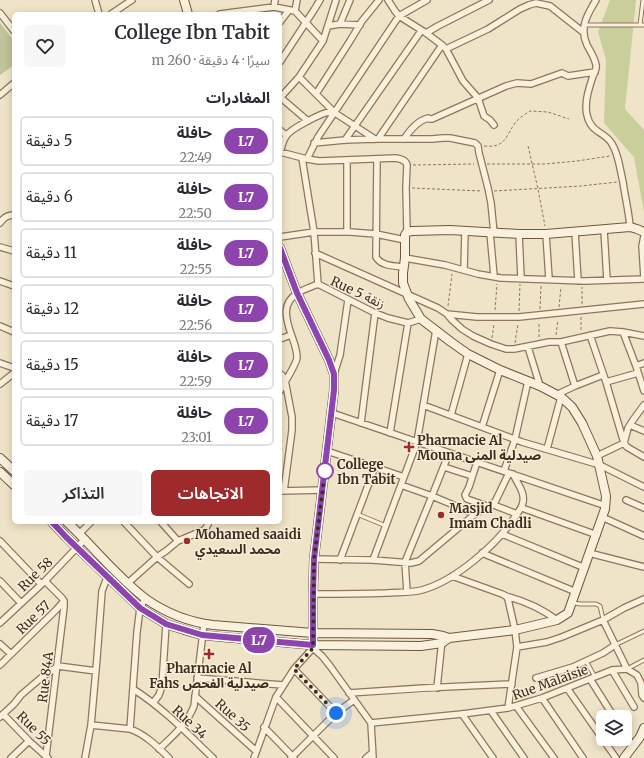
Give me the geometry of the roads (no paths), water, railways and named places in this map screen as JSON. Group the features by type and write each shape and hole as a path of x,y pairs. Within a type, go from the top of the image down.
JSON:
{"street":[{"path":"95,0 98,12"},
{"path":"114,12 132,0"},
{"path":"185,0 188,12"},
{"path":"274,8 275,0"},
{"path":"282,20 292,11 297,0"},
{"path":"282,59 320,0"},
{"path":"282,96 299,77 323,41 336,0"},
{"path":"340,24 350,0"},
{"path":"316,94 360,25 379,0"},
{"path":"388,0 399,16 444,47 463,81 478,98 484,116 494,125"},
{"path":"318,284 314,232 304,158 399,16 427,0"},
{"path":"345,140 423,32 489,0"},
{"path":"596,0 589,12 583,32 586,43 597,67 587,99 587,115 596,131 608,139 612,144 617,156 630,228"},
{"path":"377,139 444,47 481,32 529,2 550,6 583,32"},
{"path":"238,12 274,8 292,11 306,22 323,41"},
{"path":"0,13 12,28"},
{"path":"328,26 340,24 360,25"},
{"path":"404,139 410,129 425,118 430,119 506,86 514,84 531,84 562,73 568,76 595,72"},
{"path":"299,77 335,113 377,139"},
{"path":"0,95 12,85"},
{"path":"282,100 308,121"},
{"path":"282,146 286,135 291,131 308,121 327,113 335,113"},
{"path":"282,132 286,135"},
{"path":"314,143 345,140 450,138 476,144 478,146 491,203 494,276"},
{"path":"54,524 140,608 166,624 202,635 313,647 421,646 445,639 515,630 557,620 568,613 585,568 589,552 597,535 606,506 606,496 600,466 582,423 572,407 559,396 468,354 420,319 407,294 403,278 406,236 407,166 405,161 400,159 377,159 319,161 282,152"},
{"path":"377,159 377,259 379,262 404,268"},
{"path":"347,160 347,232"},
{"path":"0,223 2,220 12,215"},
{"path":"282,237 314,232 347,232 406,236 412,231 450,230 492,233 546,234 630,228 644,232"},
{"path":"604,230 608,280"},
{"path":"464,270 465,231"},
{"path":"575,232 578,280"},
{"path":"519,234 521,278"},
{"path":"546,234 549,279"},
{"path":"405,258 494,276 578,280 644,278 642,246 644,236"},
{"path":"0,247 12,250"},
{"path":"282,253 297,293 323,345 334,374"},
{"path":"315,253 438,308 447,314 462,330 491,344 506,349 528,347 549,342 561,342 610,331 644,336"},
{"path":"0,281 12,285"},
{"name":"Rue 5 زنقة","path":"297,293 318,284 376,313 408,323"},
{"path":"282,387 296,360 296,346 287,320 286,308 291,298 297,293"},
{"path":"254,758 276,697 294,669 313,647 314,559 332,413 334,374 340,354 348,300"},
{"path":"447,314 476,317 519,317 644,304"},
{"path":"282,307 286,308"},
{"path":"361,423 376,313"},
{"path":"390,433 408,323 420,319"},
{"path":"0,326 12,331"},
{"path":"373,560 417,442 436,330"},
{"path":"623,332 644,391"},
{"path":"282,338 291,335"},
{"path":"590,335 604,375 624,443 627,447 644,457"},
{"path":"561,342 575,386"},
{"path":"528,347 540,386"},
{"path":"451,415 468,354"},
{"path":"0,363 12,367"},
{"path":"636,366 644,363"},
{"path":"482,427 500,370"},
{"path":"606,382 638,373"},
{"path":"0,384 12,375"},
{"path":"282,375 285,380 292,417 292,430 282,491 323,490"},
{"path":"547,449 559,396 575,386 604,375"},
{"path":"314,559 416,562 423,558 475,514 497,499 508,473 528,381"},
{"path":"423,405 515,439 600,466 644,487"},
{"path":"624,443 626,433 632,420 644,405"},
{"path":"332,413 606,506"},
{"path":"630,424 644,431"},
{"path":"597,456 624,443"},
{"path":"327,451 404,477"},
{"path":"407,592 405,562 449,453"},
{"path":"0,458 12,469"},
{"path":"477,462 465,495 466,497 469,500 517,514"},
{"path":"340,560 375,467"},
{"path":"444,467 472,476"},
{"path":"0,472 12,483"},
{"path":"313,594 407,592 426,588 452,576 482,553 502,534 522,508 524,499 523,494 508,473"},
{"path":"402,485 475,514"},
{"path":"626,500 644,508"},
{"path":"522,508 597,535"},
{"path":"602,517 644,536"},
{"path":"69,524 128,584 145,598 169,612 190,620 204,624 231,627 313,633 418,634 445,639"},
{"name":"Rue 58","path":"0,623 77,547 90,524"},
{"path":"126,524 157,558 189,584"},
{"path":"163,524 178,541"},
{"path":"128,584 178,541 204,530 208,524"},
{"path":"502,534 585,568"},
{"path":"0,541 64,600"},
{"path":"589,552 644,568"},
{"path":"482,553 576,592"},
{"path":"85,758 91,725 102,591 112,568"},
{"path":"452,576 531,604 545,610 557,620"},
{"path":"0,581 21,603"},
{"path":"506,596 515,630 517,647 508,708"},
{"path":"130,729 137,632 140,608 145,598"},
{"path":"517,647 548,642 562,637 604,620 624,608 644,599"},
{"name":"Rue 57","path":"0,665 56,610 64,600"},
{"name":"Rue 84A","path":"47,757 64,600"},
{"path":"604,620 626,668 637,675 643,682 642,695 644,698"},
{"path":"153,703 162,686 166,624"},
{"path":"160,749 181,728 194,706 204,624"},
{"path":"437,688 445,639"},
{"path":"0,644 11,654"},
{"path":"536,678 573,667 603,654 615,645"},
{"path":"313,647 330,666 371,723 372,755 366,758"},
{"path":"2,716 21,695 58,666 96,671"},
{"name":"Rue Malaisie","path":"371,723 508,708 542,698 612,670 626,668"},
{"path":"294,669 336,713"},
{"path":"612,670 634,707"},
{"path":"197,678 283,685"},
{"path":"592,678 610,710"},
{"path":"349,693 413,688 512,684"},
{"path":"567,688 616,758"},
{"name":"Rue 34","path":"133,689 153,703 213,758"},
{"name":"Rue 35","path":"195,696 256,751"},
{"path":"276,697 334,758"},
{"path":"542,698 583,758"},
{"path":"264,727 292,757 336,713 354,700"},
{"path":"516,706 554,758"},
{"path":"491,711 524,758"},
{"path":"462,714 493,758"},
{"name":"Rue 55","path":"2,716 47,757"},
{"path":"91,725 136,731 160,749 169,758"},
{"path":"625,758 633,746 642,738 644,728"},
{"path":"11,758 29,741"}],"lane":[{"path":"640,25 643,0"},
{"path":"585,24 644,25"},
{"path":"357,514 386,526"},
{"path":"572,603 596,604 600,606 604,620"},
{"path":"615,645 644,631"},
{"path":"626,668 644,660"},
{"path":"586,661 592,678"}],"place":[{"name":"Pharmacie Al Mouna صيدلية المنى","path":"409,447"},
{"name":"College Ibn Tabit","path":"325,471"},
{"name":"Masjid Imam Chadli","path":"441,515"},
{"name":"Mohamed saaidi محمد السعيدي","path":"187,541"},
{"name":"Pharmacie Al Fahs صيدلية الفحص","path":"209,654"}]}
